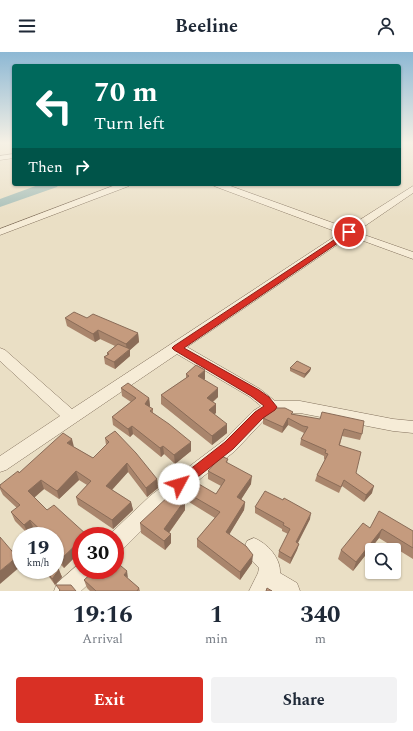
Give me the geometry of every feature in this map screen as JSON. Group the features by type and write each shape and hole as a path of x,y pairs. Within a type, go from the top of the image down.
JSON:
{"street":[{"path":"0,232 121,186"},
{"path":"222,186 413,256"},
{"path":"0,465 413,190"},
{"path":"177,348 255,393 265,400 271,407"},
{"path":"0,353 72,418"},
{"path":"124,534 157,502 229,446 259,415 271,407 300,407 393,425 413,427"},
{"path":"254,548 269,562 270,568 264,585 289,591"},
{"path":"65,591 78,579"}],"building":[{"path":"74,312 87,318 93,314 138,333 126,344 98,330 93,334 65,318"},
{"path":"118,344 130,349 114,362 104,357 109,354 107,353"},
{"path":"297,361 311,368 305,374 290,368"},
{"path":"196,365 205,370 198,376 218,388 207,398 216,404 209,410 227,424 212,436 161,395 189,376 186,374"},
{"path":"128,383 149,398 145,404 153,409 150,411 191,442 174,455 163,446 160,448 132,426 128,429 112,417 136,398 121,388"},
{"path":"276,408 285,408 293,412 291,414 320,419 322,412 364,421 362,434 344,429 339,445 361,452 356,473 374,486 366,495 344,480 341,487 317,475 328,454 325,453 326,450 301,439 308,427 288,418 283,427 263,418"},
{"path":"115,431 136,453 157,479 146,488 127,463 106,486 131,502 112,520 76,497 91,481 76,471 57,491 41,480 28,491 47,510 54,505 78,527 72,527 72,549 64,556 64,527 37,527 30,520 24,525 11,512 20,505 0,487 0,485 18,471 19,473 63,433 72,439 67,443 93,458 109,442 105,438"},
{"path":"221,456 228,459 226,462 252,476 237,497 245,502 226,532 246,546 253,555 240,572 197,539 220,512 189,494 197,483 216,494 225,480 208,471"},
{"path":"265,491 283,500 284,498 311,513 296,542 299,544 291,558 279,551 290,529 283,525 284,523 255,507"},
{"path":"172,493 185,500 164,529 171,534 164,541 140,523"},
{"path":"379,511 413,531 413,548 382,529 371,543 365,543 365,551 356,562 341,550 363,523 370,528"},
{"path":"0,537 12,551 12,561 0,571"},
{"path":"124,575 139,588 137,591 96,591 84,580 124,579"},
{"path":"56,585 71,585 76,591 59,591 60,590"}],"waterway":[{"path":"0,203 47,186"}],"route":[{"path":"179,484 229,446 259,415 271,407 265,400 241,384 177,348 349,232"}]}
